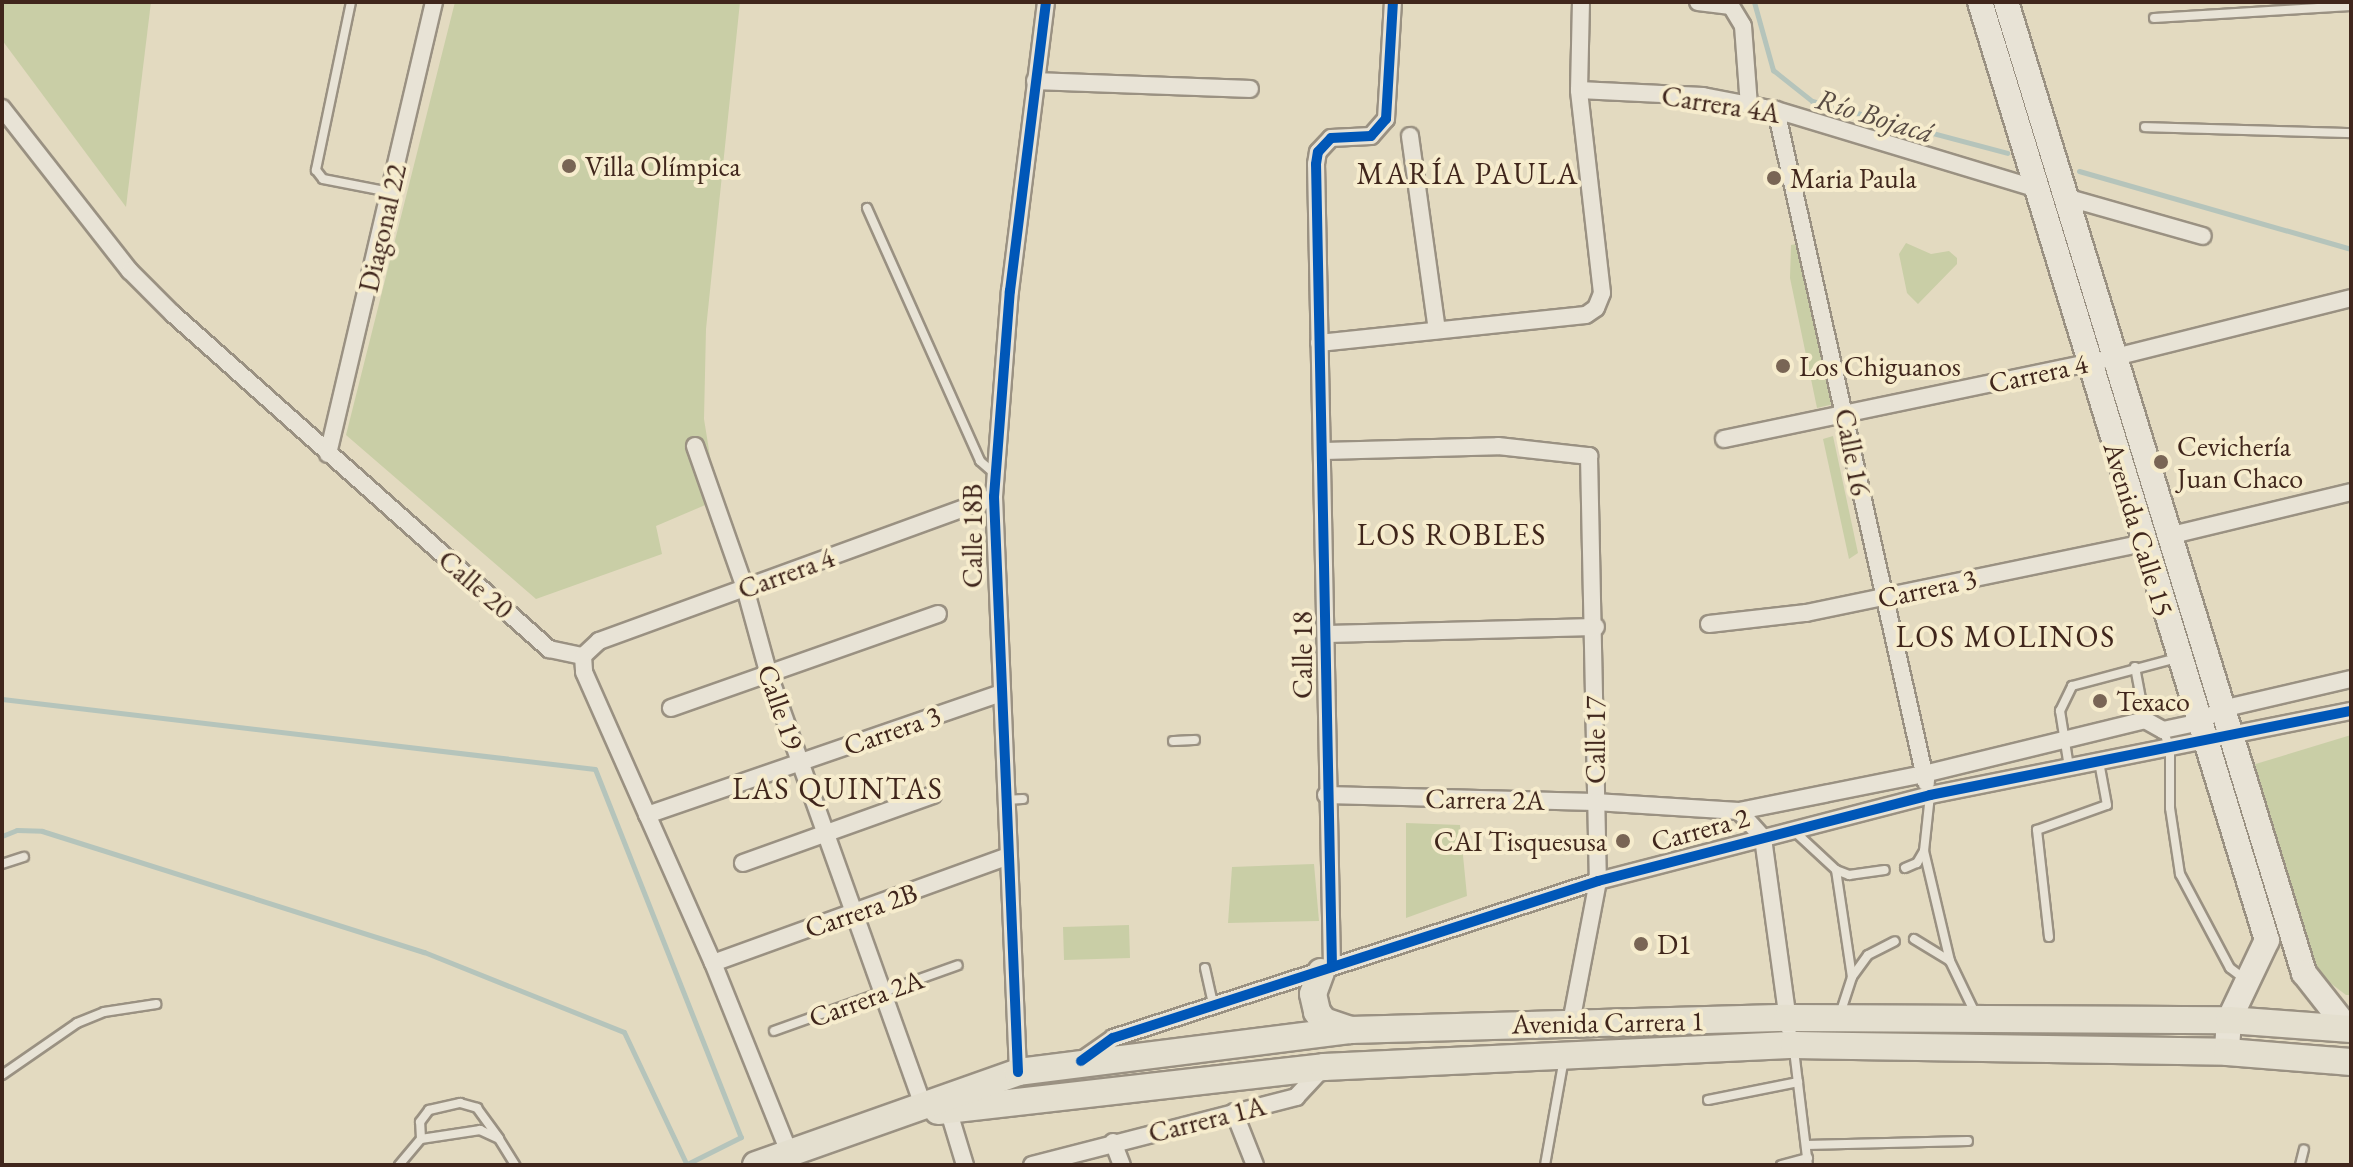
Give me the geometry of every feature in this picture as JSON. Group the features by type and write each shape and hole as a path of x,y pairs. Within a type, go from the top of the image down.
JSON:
{"main road":[{"name":"Avenida Calle 15","path":"1980,2 2033,181 2168,536 2304,973 2350,1029"},
{"name":"Avenida Calle 15","path":"2006,2 2063,189 2143,543 2267,940 2229,1020 2227,1052"},
{"path":"1327,970 1313,994 1317,1012 1324,1021 1350,1030"},
{"name":"Avenida Carrera 1","path":"756,1165 877,1123 922,1102 1018,1072 1081,1061 1350,1030 1787,1018 2229,1020 2350,1029"},
{"path":"1195,1082 1184,1073 1186,1061 1259,1041"},
{"name":"Avenida Carrera 1","path":"877,1123 948,1109 1044,1096 1324,1067 1565,1054 1794,1045 2227,1052 2351,1062"},
{"path":"1044,1096 1081,1061"}],"street":[{"name":"Diagonal 22","path":"328,454 434,2"},
{"name":"Calle 18B","path":"1018,1072 994,497 1017,291 1035,81 1046,2"},
{"name":"Calle 18","path":"1327,970 1324,451 1319,343 1318,152 1331,138 1378,133 1386,119 1393,2"},
{"path":"1319,343 1586,315 1596,308 1602,293 1579,90 1581,2"},
{"path":"1698,2 1731,6 1743,26 1749,105"},
{"path":"1035,81 1250,89"},
{"name":"Carrera 4A","path":"1579,90 1703,96 1776,110 2033,181"},
{"name":"Calle 20","path":"2,108 130,271 328,454 549,649 583,656"},
{"name":"Calle 16","path":"1776,110 1846,415 1883,597 1930,795"},
{"path":"1410,136 1437,330"},
{"path":"2063,189 2203,236"},
{"name":"Carrera 4","path":"1724,439 2100,360 2351,298"},
{"name":"Calle 19","path":"695,446 745,588 769,675 829,833 922,1102"},
{"name":"Calle 17","path":"1324,451 1498,446 1589,456 1596,627 1598,881 1571,1022"},
{"path":"2168,536 2351,492"},
{"name":"Carrera 4","path":"583,656 599,641 994,497"},
{"name":"Carrera 3","path":"1709,624 1883,597 2143,543"},
{"path":"671,708 938,614"},
{"path":"1326,634 1596,627"},
{"path":"583,656 584,672 713,963 790,1155"},
{"name":"Carrera 2","path":"1081,1061 1113,1038 1214,1009 1598,881 1930,795 2170,748 2200,732 2222,709 2351,679"},
{"name":"Carrera 3","path":"647,815 1001,693"},
{"name":"Carrera 2","path":"2163,730 2229,736 2351,711"},
{"path":"2145,720 2163,730"},
{"name":"Carrera 2","path":"1739,811 1924,774 2145,720"},
{"path":"743,863 933,795"},
{"name":"Carrera 2A","path":"1326,795 1595,802 1739,811"},
{"path":"1739,811 1763,838 1787,1018 1794,1045"},
{"name":"Carrera 2B","path":"713,963 1008,856"},
{"name":"Carrera 1A","path":"1032,1165 1296,1097 1324,1067"},
{"path":"948,1109 965,1165"},
{"path":"1234,1112 1255,1165"},
{"path":"1113,1142 1122,1165"}],"lane":[{"path":"351,2 316,170 323,179 391,192"},
{"path":"2154,18 2351,6"},
{"path":"2145,127 2351,133"},
{"path":"867,208 980,461 995,475"},
{"path":"2069,768 2062,700 2072,686 2178,658"},
{"path":"2135,667 2145,720"},
{"path":"2163,730 2170,748 2170,808 2180,874 2230,968 2249,983"},
{"path":"1173,741 1195,740"},
{"path":"2049,937 2037,830 2107,805 2099,762"},
{"path":"1930,795 1924,851 1950,961 1978,1019"},
{"path":"1005,800 1023,799"},
{"path":"1793,830 1836,870 1849,875 1885,870"},
{"path":"1905,868 1917,863 1924,851"},
{"path":"2,864 24,857"},
{"path":"1836,870 1852,977"},
{"path":"1914,939 1950,961"},
{"path":"1838,1019 1852,977 1868,955 1895,941"},
{"name":"Carrera 2A","path":"774,1031 958,965"},
{"path":"1205,968 1214,1009"},
{"path":"2,1075 77,1023 104,1012 156,1004"},
{"path":"1781,1165 1808,1162 1794,1045"},
{"path":"1545,1165 1565,1054"},
{"path":"1708,1100 1798,1082"},
{"path":"421,1139 420,1122 429,1110 460,1103 477,1108 515,1165"},
{"path":"399,1165 421,1139 480,1130 499,1139"},
{"path":"1806,1145 1968,1141"},
{"path":"2300,1165 2304,1149"}],"green space":[{"path":"2,2 151,2 126,207 2,40"},
{"name":"Villa Olímpica","path":"455,2 740,2 706,329 704,419 717,500 656,526 662,554 536,599 346,435"},
{"path":"1906,243 1931,254 1949,251 1957,258 1957,264 1918,304 1907,293 1899,254"},
{"path":"1796,244 1834,404 1817,408 1790,278 1791,245"},
{"path":"1833,436 1858,553 1849,559 1823,439"},
{"path":"2351,735 2351,995 2346,995 2308,966 2249,766"},
{"path":"1406,823 1460,825 1467,896 1406,918"},
{"path":"1314,864 1319,921 1228,923 1232,867"},
{"path":"1129,925 1130,958 1064,960 1063,927"}],"waterway":[{"name":"Río Bojacá","path":"1754,2 1773,70 1812,101 2007,153"},
{"name":"Río Bojacá","path":"2079,171 2351,249"},
{"path":"2,699 595,769 741,1137 685,1165"},
{"path":"2,836 17,830 42,831 424,952 624,1032 685,1161"}],"cycle path":[{"path":"1018,1072 994,497 1010,291 1046,2"},
{"path":"1332,967 1316,164 1318,152 1331,138 1371,136 1386,119 1393,2"},
{"path":"1081,1061 1113,1038 1598,881 1930,795 2351,711"}],"place":[{"name":"Villa Olímpica","path":"569,166"},
{"name":"Maria Paula","path":"1774,178"},
{"name":"Los Chiguanos","path":"1783,366"},
{"name":"Cevichería Juan Chaco","path":"2161,462"},
{"name":"Texaco","path":"2100,701"},
{"name":"CAI Tisquesusa","path":"1623,841"},
{"name":"D1","path":"1641,944"}],"district":[{"name":"MARÍA PAULA","path":"1468,174"},
{"name":"LOS ROBLES","path":"1452,535"},
{"name":"LOS MOLINOS","path":"2006,637"},
{"name":"LAS QUINTAS","path":"838,789"}]}
